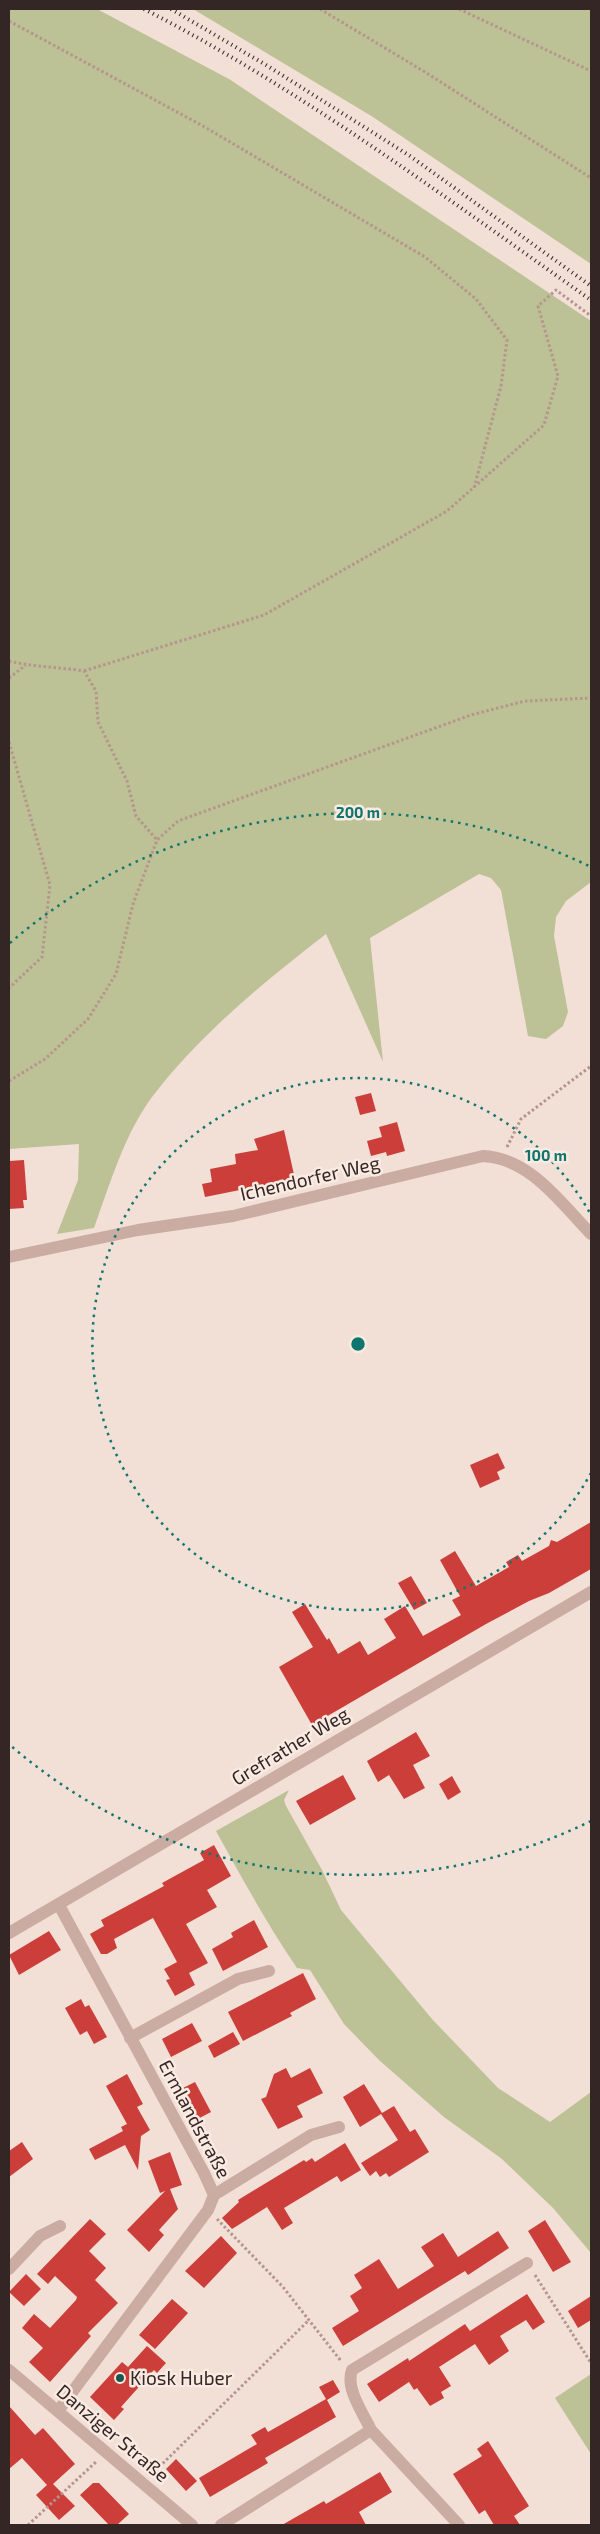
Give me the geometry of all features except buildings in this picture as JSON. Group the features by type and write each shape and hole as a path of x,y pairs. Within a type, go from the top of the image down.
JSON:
{"street":[{"name":"Ichendorfer Weg","path":"9,1256 138,1230 233,1216 459,1160 483,1156 500,1158 519,1166 541,1182 591,1234"},
{"name":"Grefrather Weg","path":"9,1933 591,1592"},
{"name":"Ermlandstraße","path":"58,2411 208,2210 214,2195 204,2173 59,1905"},
{"path":"130,2038 238,1979 269,1971"},
{"path":"214,2195 311,2136 339,2127"},
{"path":"9,2270 40,2236 60,2226"},
{"path":"459,2525 371,2430 351,2386 350,2377 352,2370 527,2263"},
{"name":"Danziger Straße","path":"9,2370 192,2525"},
{"path":"221,2525 371,2430"}],"path":[{"path":"320,9 425,72 591,178"},
{"path":"459,9 591,70"},
{"path":"9,22 203,126 425,257 476,299 507,340 501,386 474,488"},
{"path":"9,661 26,665 47,665 84,671 264,615 447,511 544,425 558,376 538,306 556,290 591,316"},
{"path":"9,678 26,665"},
{"path":"84,671 96,691 98,722 127,781 136,816 157,840"},
{"path":"9,1081 45,1059 88,1019 116,974 132,904 157,840 178,821 471,716 525,701 591,698"},
{"path":"9,742 50,885 42,957 9,988"},
{"path":"500,1158 522,1119 591,1066"},
{"path":"208,2210 283,2287 343,2364 352,2370"},
{"path":"527,2263 591,2363"},
{"path":"143,2483 309,2320"},
{"path":"28,2525 106,2452"}],"green space":[{"path":"9,9 97,9 229,79 591,321 591,882 566,901 556,917 554,936 568,1012 563,1026 546,1039 528,1036 501,890 491,878 479,874 370,938 383,1062 326,934 256,990 212,1030 152,1097 133,1127 112,1177 94,1228 57,1234 78,1180 79,1144 9,1149"},
{"path":"193,9 591,9 591,264 373,117"},
{"path":"289,1790 284,1800 286,1806 322,1870 341,1910 432,2019 498,2088 550,2122 591,2092 591,2253 553,2208 502,2159 444,2117 379,2060 344,2024 310,1970 297,1968 255,1901 216,1831"},
{"path":"591,2374 591,2454 555,2398"}],"railway":[{"path":"144,9 260,74 317,110 428,184 591,300"},
{"path":"171,9 266,65 410,156 591,286"}],"place":[{"name":"Kiosk Huber","path":"120,2378"}]}
